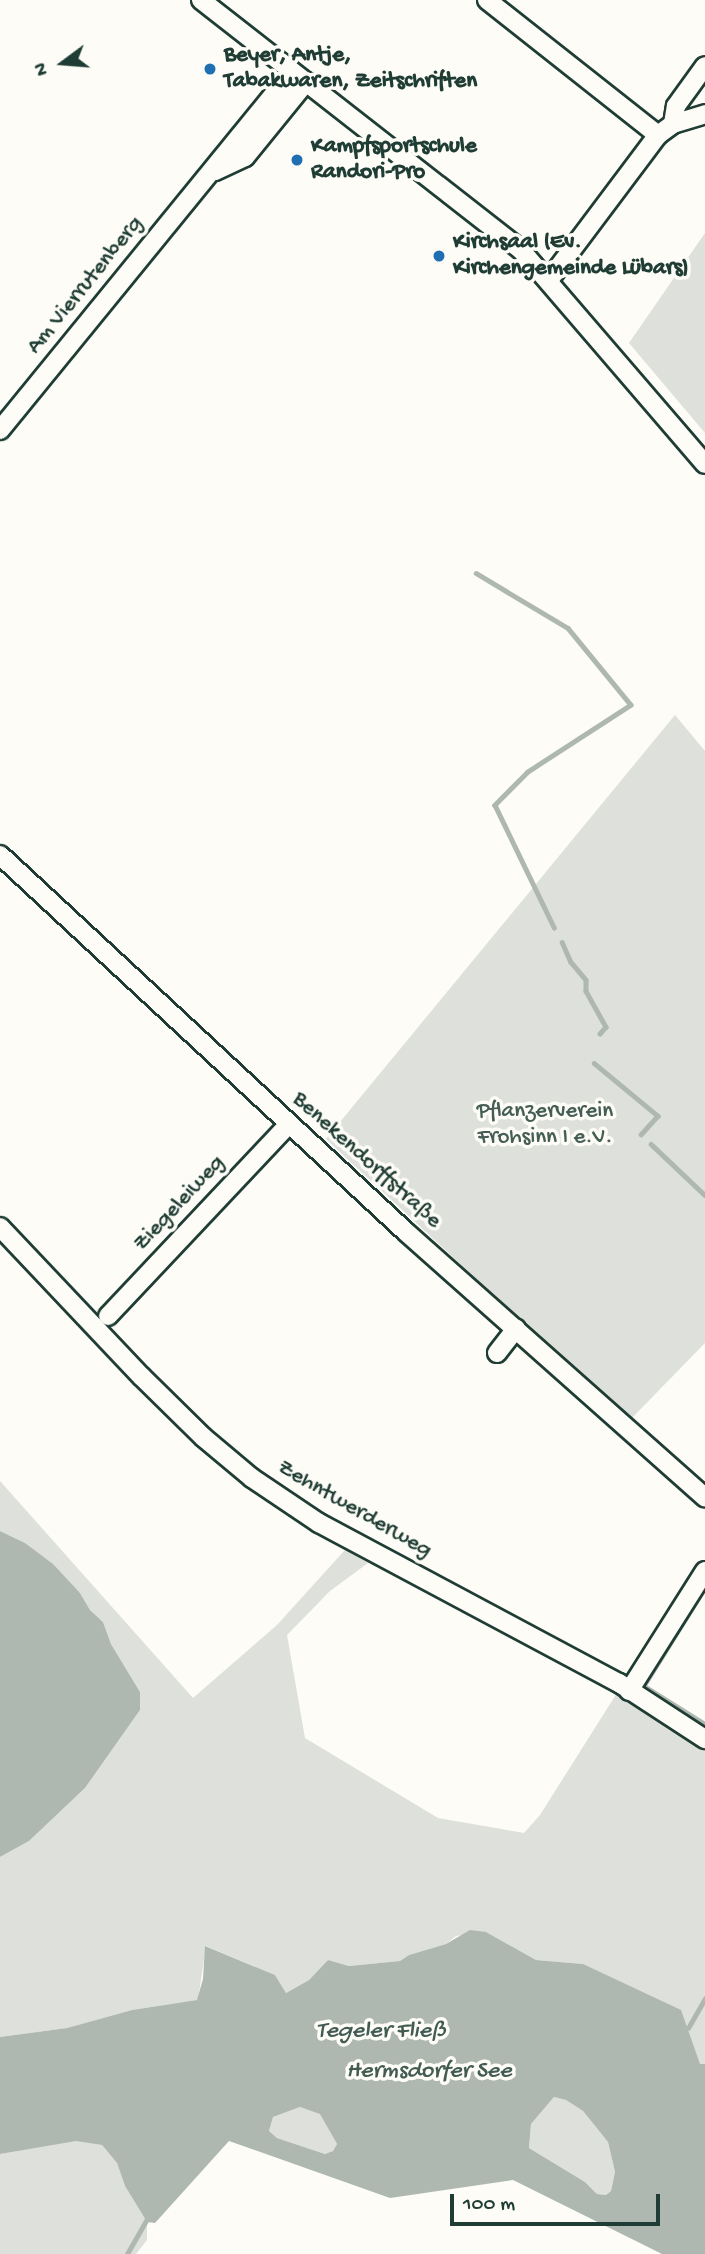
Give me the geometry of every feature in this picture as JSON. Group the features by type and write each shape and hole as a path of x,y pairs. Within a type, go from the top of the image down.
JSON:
{"street":[{"path":"487,0 658,135"},
{"path":"204,1 521,250 705,464"},
{"path":"673,124 676,106 705,66"},
{"name":"Am Vierrutenberg","path":"0,430 210,173 299,77"},
{"path":"549,280 658,135 673,124 705,114"},
{"name":"Benekendorffstraße","path":"0,855 289,1124 705,1497"},
{"name":"Ziegeleiweg","path":"108,1317 289,1124"},
{"name":"Zehntwerderweg","path":"0,1227 141,1376 252,1478 319,1523 629,1691 705,1739"},
{"path":"497,1353 516,1329"},
{"path":"629,1691 705,1571"}],"green space":[{"path":"705,233 705,433 629,343"},
{"name":"Pflanzerverein Frohsinn I e.V.","path":"675,715 705,751 705,1343 629,1421 326,1139"},
{"path":"0,1481 193,1698 277,1625 345,1550 368,1563 330,1591 287,1635 305,1738 438,1818 524,1833 540,1815 617,1693 705,1748 705,2064 700,2064 583,1964 536,1960 486,1932 456,1936 446,1944 409,1955 400,1961 349,1966 328,1960 309,1980 286,1993 275,1975 206,1946 198,2000 132,2010 67,2028 0,2037 0,1857 29,1841 85,1788 140,1710 140,1692 111,1644 103,1622 90,1610 80,1593 25,1543 0,1531"},
{"path":"554,2097 566,2100 583,2111 608,2142 615,2172 611,2191 606,2195 597,2194 585,2182 529,2148 531,2124"},
{"path":"300,2107 320,2113 337,2144 333,2151 325,2154 277,2138 269,2131 273,2117"},
{"path":"76,2140 102,2145 117,2163 125,2186 147,2222 147,2240 136,2254 0,2254 0,2154"}],"water":[{"path":"0,1531 25,1543 53,1564 103,1622 111,1644 140,1692 140,1710 85,1788 29,1841 0,1857"},
{"name":"Hermsdorfer See","path":"470,1930 486,1932 536,1960 583,1964 681,2010 700,2064 705,2064 705,2254 662,2254 513,2180 390,2198 229,2141 155,2223 147,2222 125,2186 117,2163 102,2145 76,2141 0,2154 0,2037 67,2028 132,2010 197,2000 203,1979 205,1946 275,1975 286,1993 309,1980 328,1960 349,1966 400,1961 409,1955 446,1944","holes":["554,2097 566,2100 583,2111 608,2142 615,2172 611,2191 606,2195 597,2194 585,2182 529,2148 531,2124","300,2107 320,2114 337,2144 333,2151 325,2154 277,2138 269,2131 273,2117"]}],"waterway":[{"path":"476,573 568,628 631,705 528,772 495,805 554,927"},
{"path":"562,942 571,962 586,980 586,991 606,1027 600,1034"},
{"path":"594,1063 658,1116 641,1135"},
{"path":"651,1144 705,1195"},
{"path":"705,1588 644,1686 705,1724"},
{"path":"688,2028 705,1998"},
{"path":"127,2254 147,2219"}],"place":[{"name":"Beyer, Antje, Tabakwaren, Zeitschriften","path":"210,69"},
{"name":"Kampfsportschule Randori-Pro","path":"297,160"},
{"name":"Kirchsaal (Ev. Kirchengemeinde Lübars)","path":"439,256"}],"water label":[{"name":"Tegeler Fließ","path":"381,2032"}]}
